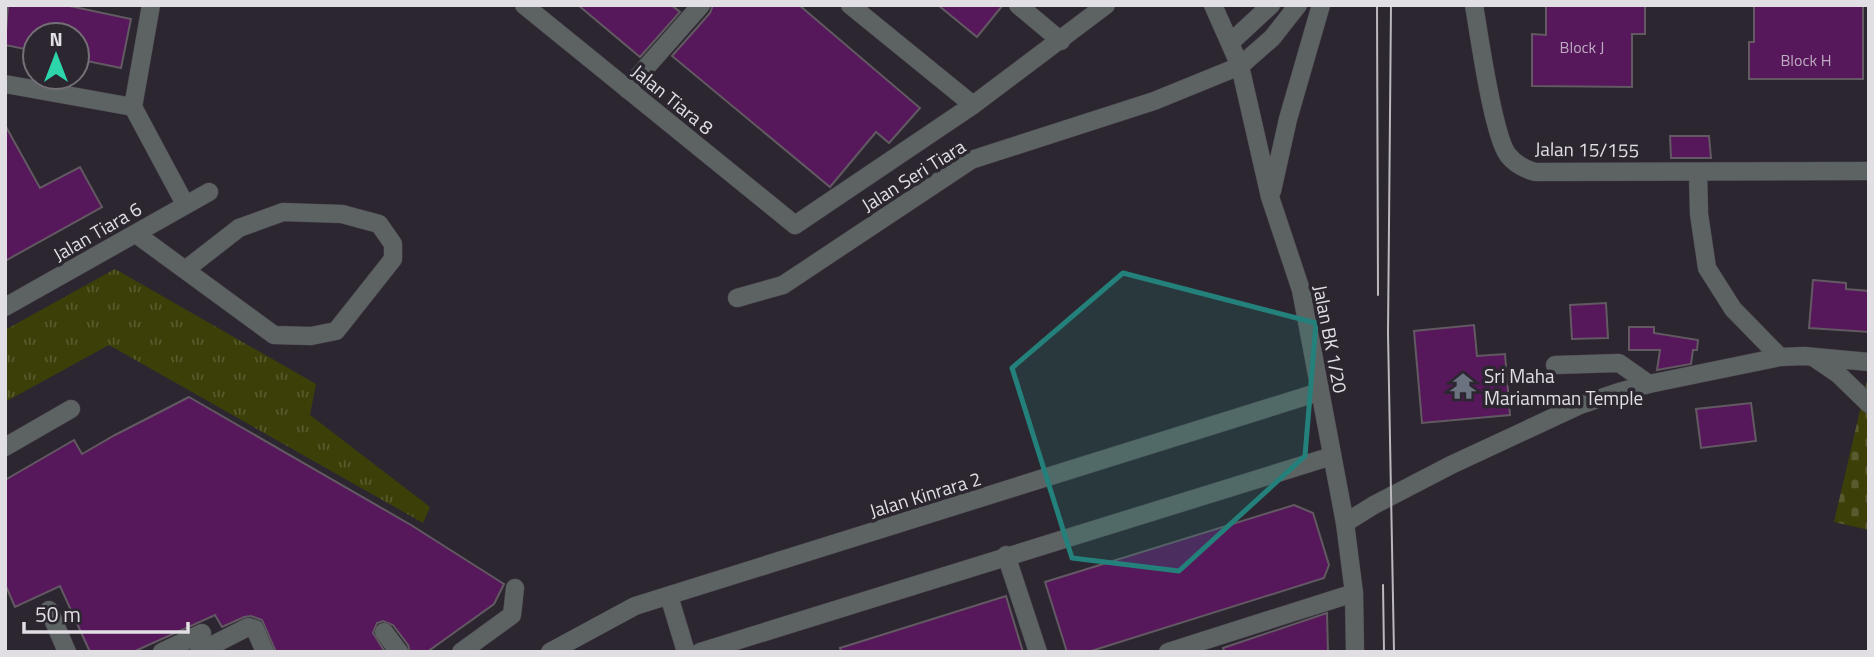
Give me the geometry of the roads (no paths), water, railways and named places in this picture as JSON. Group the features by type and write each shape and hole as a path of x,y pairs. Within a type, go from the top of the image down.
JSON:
{"street":[{"path":"151,5 133,107 185,204"},
{"name":"Jalan Tiara 8","path":"524,5 795,225 973,104"},
{"path":"627,89 701,5"},
{"path":"850,5 973,104 1107,5"},
{"path":"1018,5 1061,41"},
{"name":"Jalan BK 1/20","path":"1213,5 1240,66 1270,197 1301,290 1345,523 1354,593 1355,652"},
{"path":"1231,42 1271,5"},
{"name":"Jalan Seri Tiara","path":"737,298 783,285 971,160 1154,101 1240,66 1272,38 1298,5"},
{"path":"1270,197 1288,119 1321,5"},
{"name":"Jalan 15/155","path":"1474,5 1496,123 1506,153 1525,169 1535,172 1869,171"},
{"path":"5,84 133,107"},
{"path":"1698,172 1699,214 1707,268 1733,309 1780,357"},
{"name":"Jalan Tiara 6","path":"5,307 209,192"},
{"path":"136,234 185,270 274,335 311,336 336,331 393,259 393,244 379,224 341,214 284,212 239,228 185,270"},
{"path":"1812,356 1838,373 1869,404"},
{"path":"1345,523 1451,465 1556,416 1619,392 1780,357 1812,356 1869,362"},
{"path":"1555,365 1619,363 1649,384"},
{"name":"Jalan Kinrara 2","path":"550,652 635,606 1319,392"},
{"path":"5,447 71,410"},
{"path":"700,652 1332,456"},
{"path":"1006,555 1038,652"},
{"path":"460,652 512,615 515,588"},
{"path":"1168,652 1354,593"},
{"path":"669,596 686,652"},
{"path":"49,610 67,652"},
{"path":"200,652 248,626 255,629 265,652"},
{"path":"384,632 399,652"},
{"path":"162,652 202,633"}],"tram line":[{"path":"1377,5 1378,295"},
{"path":"1391,5 1388,333 1394,652"},
{"path":"1383,585 1384,652"}],"place":[{"name":"Sri Maha Mariamman Temple","path":"1463,386"}]}
